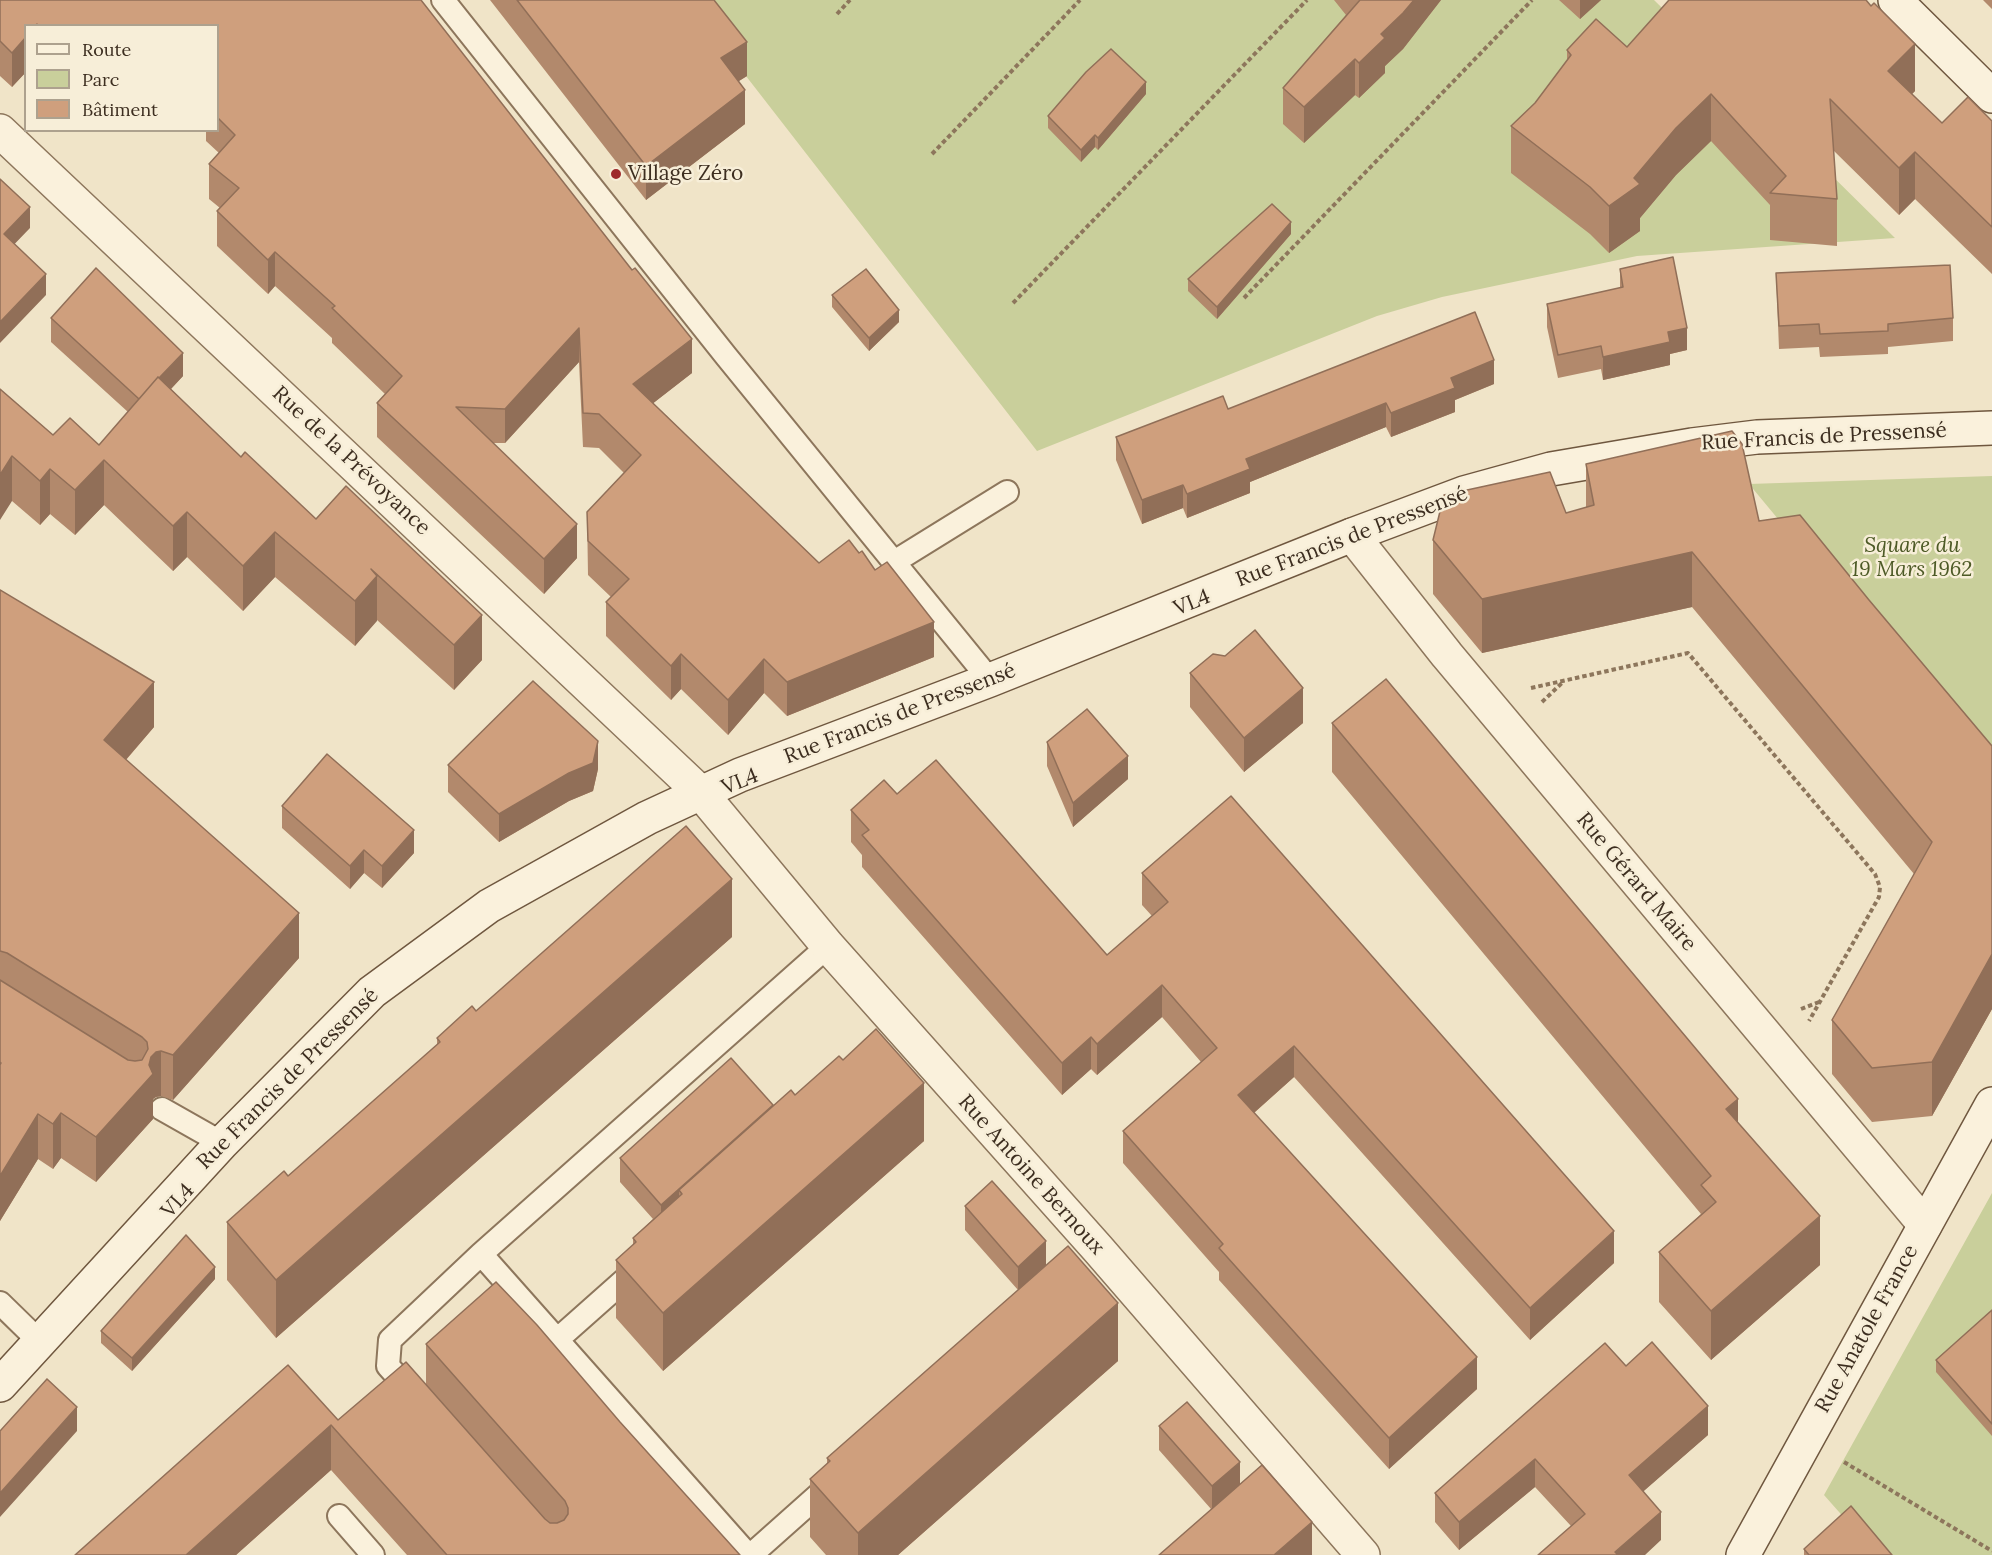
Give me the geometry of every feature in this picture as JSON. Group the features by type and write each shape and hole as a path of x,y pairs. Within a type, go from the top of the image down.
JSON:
{"street":[{"path":"1895,0 1992,96"},
{"name":"Rue de la Prévoyance","path":"0,131 701,793"},
{"name":"Rue Francis de Pressensé","path":"0,1384 222,1143 372,992 489,906 647,818 740,775 990,680 1352,535 1464,493 1551,469 1757,437 1992,428"},
{"name":"Rue Gérard Maire","path":"1352,535 1447,655 1925,1225"},
{"name":"Rue Antoine Bernoux","path":"701,793 828,946 893,1038 1090,1255 1282,1476 1363,1555"},
{"name":"Rue Anatole France","path":"1743,1555 1992,1104"}],"lane":[{"path":"443,0 726,356 990,680"},
{"path":"894,562 1007,492"},
{"path":"426,1409 388,1366 390,1340 481,1254 828,946"},
{"path":"162,1109 222,1143"},
{"path":"558,1339 655,1252"},
{"path":"481,1254 750,1555 848,1469"},
{"path":"0,1303 40,1342"},
{"path":"339,1516 373,1555"}],"path":[{"path":"837,14 850,0"},
{"path":"932,154 1080,0"},
{"path":"1013,303 1307,0"},
{"path":"1244,298 1532,0"},
{"path":"1539,686 1688,653 1875,874 1880,887 1879,897 1812,1016"},
{"path":"1836,1457 1992,1551"}],"green space":[{"path":"687,0 1654,0 1895,238 1637,256 1442,297 1377,316 1037,451"},
{"name":"Square du 19 Mars 1962","path":"1992,476 1992,777 1749,484"},
{"path":"1992,1193 1992,1555 1877,1555 1824,1495"}],"building":[{"path":"0,0 421,0 632,270 635,268 692,339 633,384 819,563 849,540 859,553 862,551 875,570 887,562 934,622 787,682 764,659 728,700 681,654 671,666 606,602 629,579 588,541 587,512 641,455 599,414 583,413 579,328 505,409 456,407 577,524 544,559 377,403 402,376 332,308 335,306 275,252 268,260 217,211 239,188 209,164 235,135 219,119 219,24 24,24 24,39 12,53 0,41"},
{"path":"517,0 714,0 747,42 721,58 745,90 646,166"},
{"path":"1360,0 1414,0 1381,34 1385,38 1359,63 1355,59 1304,107 1283,88"},
{"path":"1669,0 1866,0 1871,6 1874,3 1915,44 1888,71 1942,123 1968,97 1992,121 1992,227 1915,152 1899,168 1830,99 1837,199 1770,193 1786,176 1711,94 1676,128 1634,178 1640,184 1609,206 1590,187 1511,126 1535,103 1571,55 1567,50 1596,19 1627,47"},
{"path":"1111,49 1146,82 1098,138 1095,135 1081,150 1048,116 1086,72"},
{"path":"0,179 30,207 4,234 46,274 0,322"},
{"path":"1272,204 1291,222 1217,307 1188,279"},
{"path":"1673,257 1687,328 1668,332 1670,342 1603,357 1601,346 1558,355 1547,304 1623,287 1620,269"},
{"path":"1950,265 1953,318 1888,324 1888,331 1820,334 1819,324 1779,326 1776,273"},
{"path":"96,268 183,353 139,399 51,318"},
{"path":"866,269 899,310 869,338 832,295"},
{"path":"1475,312 1494,360 1451,378 1455,388 1391,413 1386,403 1246,459 1250,469 1187,494 1183,485 1142,500 1116,437 1223,396 1228,409"},
{"path":"158,377 241,457 245,452 316,519 346,486 482,615 454,645 371,569 377,576 355,601 275,532 243,566 187,512 173,526 104,460 75,490 50,469 40,481 12,456 0,475 0,389 53,435 70,418 99,445"},
{"path":"1732,431 1742,444 1759,521 1800,515 1992,746 1992,954 1932,1062 1872,1068 1832,1020 1932,842 1692,552 1482,599 1433,540 1444,495 1550,472 1566,513 1594,505 1586,464"},
{"path":"0,590 154,682 104,740 299,913 173,1055 161,1051 151,1057 149,1065 153,1074 96,1137 61,1113 53,1124 38,1114 0,1176 0,980 128,1060 142,1060 148,1049 147,1042 142,1037 7,953 0,951"},
{"path":"1255,630 1303,688 1244,738 1190,673 1213,654 1225,656"},
{"path":"1386,679 1738,1099 1726,1109 1820,1216 1711,1311 1659,1252 1716,1202 1701,1185 1711,1176 1332,723"},
{"path":"533,681 598,741 593,763 569,773 499,814 448,765"},
{"path":"1087,709 1128,756 1073,803 1047,742"},
{"path":"327,754 414,830 382,866 364,850 350,866 282,806"},
{"path":"936,760 1107,955 1168,902 1142,873 1231,796 1614,1231 1530,1308 1294,1046 1238,1095 1477,1357 1389,1438 1219,1248 1223,1244 1123,1131 1217,1048 1162,985 1097,1044 1091,1037 1062,1063 862,835 869,830 851,810 884,780 897,794"},
{"path":"686,826 732,879 276,1280 227,1222 284,1171 288,1176 440,1042 437,1038 472,1006 476,1011"},
{"path":"876,1029 924,1083 663,1313 616,1260 636,1242 633,1238 682,1194 679,1190 791,1090 795,1095 839,1056 843,1060"},
{"path":"731,1058 773,1105 661,1205 620,1158"},
{"path":"992,1181 1046,1241 1018,1267 965,1206"},
{"path":"186,1235 215,1267 132,1358 101,1331"},
{"path":"1068,1246 1118,1303 858,1533 810,1479 830,1461 827,1458"},
{"path":"496,1282 537,1325 620,1422 740,1555 447,1555 331,1425 186,1555 75,1555 288,1365 338,1420 406,1362 545,1519 550,1523 564,1520 568,1514 565,1501 426,1344"},
{"path":"1992,1310 1992,1424 1936,1360"},
{"path":"1652,1342 1708,1406 1629,1475 1661,1512 1615,1552 1618,1555 1538,1555 1585,1514 1535,1459 1459,1522 1435,1493 1605,1343 1626,1366"},
{"path":"47,1379 77,1407 0,1493 0,1431"},
{"path":"1187,1402 1240,1462 1212,1486 1159,1426"},
{"path":"1262,1465 1312,1522 1274,1555 1159,1555"},
{"path":"1851,1506 1892,1555 1809,1555 1804,1549"}],"place":[{"name":"Village Zéro","path":"616,174"}]}
